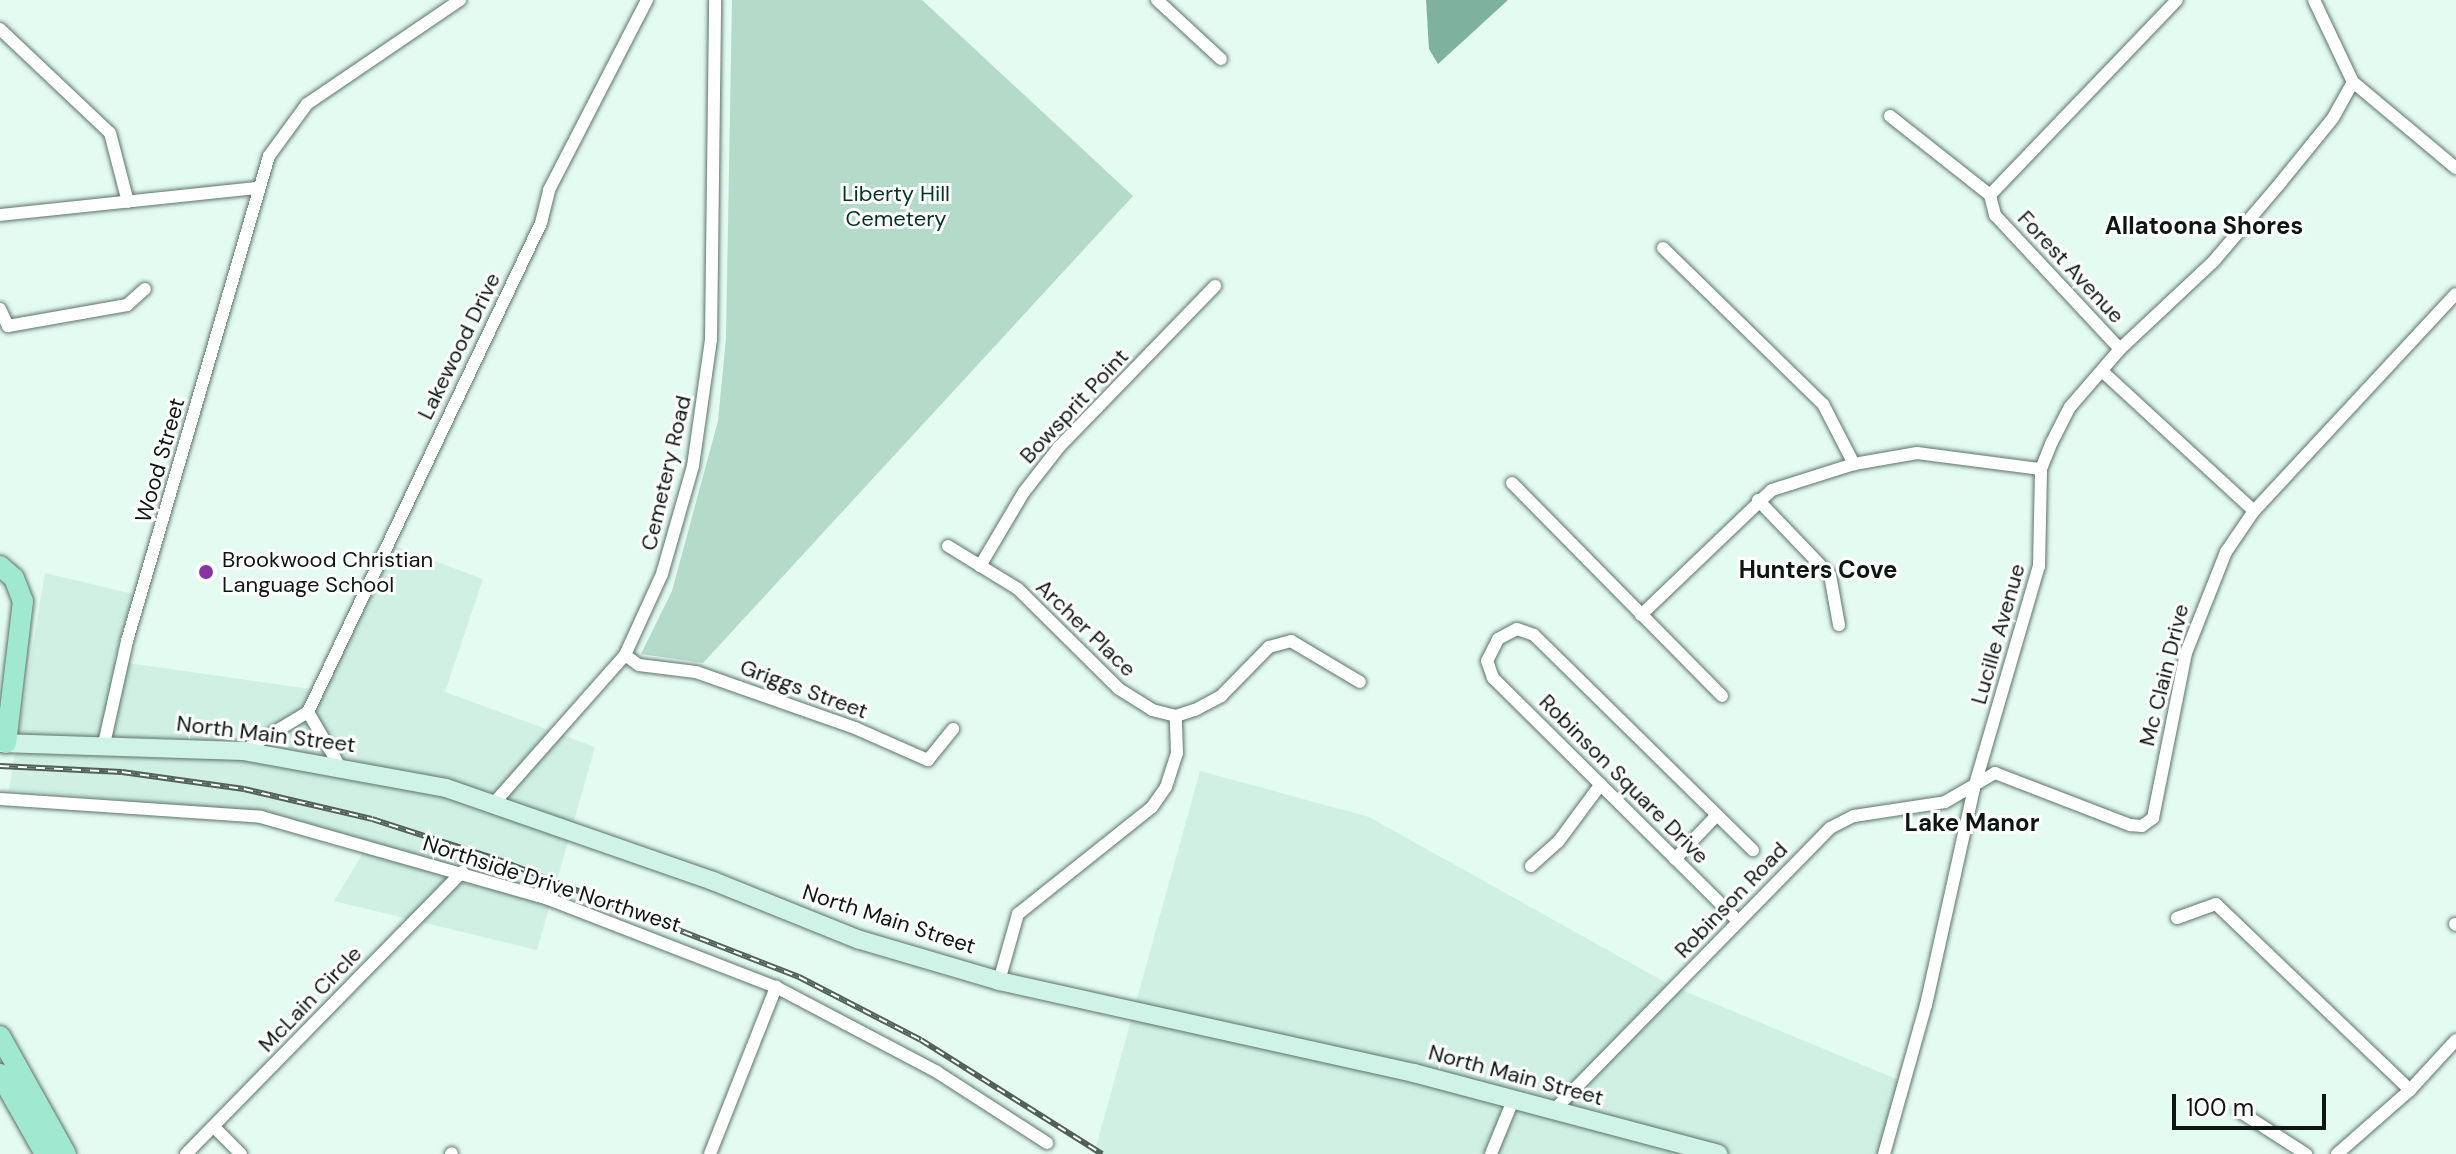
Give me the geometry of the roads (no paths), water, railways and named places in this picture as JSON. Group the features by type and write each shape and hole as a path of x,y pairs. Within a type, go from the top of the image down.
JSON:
{"main road":[{"path":"0,566 14,578 23,601 3,743"},
{"name":"North Main Street","path":"3,743 243,751 339,765 495,802 860,940 999,981 1514,1098 1718,1154"},
{"path":"0,1036 66,1154"},
{"path":"0,1074 41,1149"}],"street":[{"name":"Wood Street","path":"104,744 127,641 269,156 307,104 460,0"},
{"name":"Lakewood Drive","path":"308,712 541,223 549,190 647,0"},
{"name":"Cemetery Road","path":"495,802 625,655 662,574 703,412 713,269 715,0"},
{"path":"1157,0 1221,59"},
{"path":"1990,195 2177,0"},
{"path":"2314,0 2353,82 2456,168"},
{"path":"0,29 110,133 128,202"},
{"name":"Lucille Avenue","path":"1884,1154 1926,1005 1974,788 2039,566 2041,469 2070,407 2120,349 2213,262 2333,118 2353,82"},
{"name":"Forest Avenue","path":"1890,116 1990,195 1995,215 2120,349"},
{"path":"0,215 258,188"},
{"path":"1663,248 1823,404 1854,464"},
{"name":"Bowsprit Point","path":"980,566 1024,492 1060,446 1215,286"},
{"path":"0,309 8,326 127,305 145,289"},
{"name":"Mc Clain Drive","path":"1974,788 1995,773 2130,825 2142,826 2153,818 2186,653 2202,605 2226,552 2254,511 2456,294"},
{"path":"2103,372 2254,511"},
{"path":"1641,615 1758,500 1772,490 1854,464 1917,453 2041,469"},
{"path":"1512,483 1722,696"},
{"path":"1758,500 1830,575 1839,625"},
{"name":"Archer Place","path":"948,546 1018,589 1133,701 1176,716"},
{"name":"Robinson Square Drive","path":"1716,816 1534,635 1517,629 1498,639 1487,661 1493,678 1738,921"},
{"path":"999,981 1018,914 1152,807 1166,787 1177,753 1176,716 1221,696 1269,647 1291,641 1360,682"},
{"name":"Griggs Street","path":"625,655 639,665 696,672 855,728 928,760 953,729"},
{"path":"243,751 308,712 339,765"},
{"path":"1531,866 1558,842 1601,784"},
{"name":"Robinson Road","path":"1555,1109 1830,828 1854,816 1945,802 1974,788"},
{"name":"Northside Drive Northwest","path":"0,799 261,817 462,872 645,934 776,987 937,1072 1047,1143"},
{"path":"1675,859 1716,816 1753,850"},
{"name":"McLain Circle","path":"186,1154 462,872"},
{"path":"2177,918 2201,906 2216,904 2226,911 2410,1090"},
{"path":"710,1154 776,987"},
{"path":"2337,1154 2410,1090 2456,1040"},
{"path":"1491,1154 1514,1098"},
{"path":"2239,1111 2306,1154"},
{"path":"214,1127 241,1154"}],"railway":[{"path":"0,766 122,772 244,789 372,819 499,860 799,977 921,1040 1102,1154"}],"place":[{"name":"Brookwood Christian Language School","path":"206,572"}],"district":[{"name":"Allatoona Shores","path":"2204,226"},
{"name":"Hunters Cove","path":"1818,570"},
{"name":"Lake Manor","path":"1972,823"}],"park label":[{"name":"Liberty Hill Cemetery","path":"896,206"}]}
